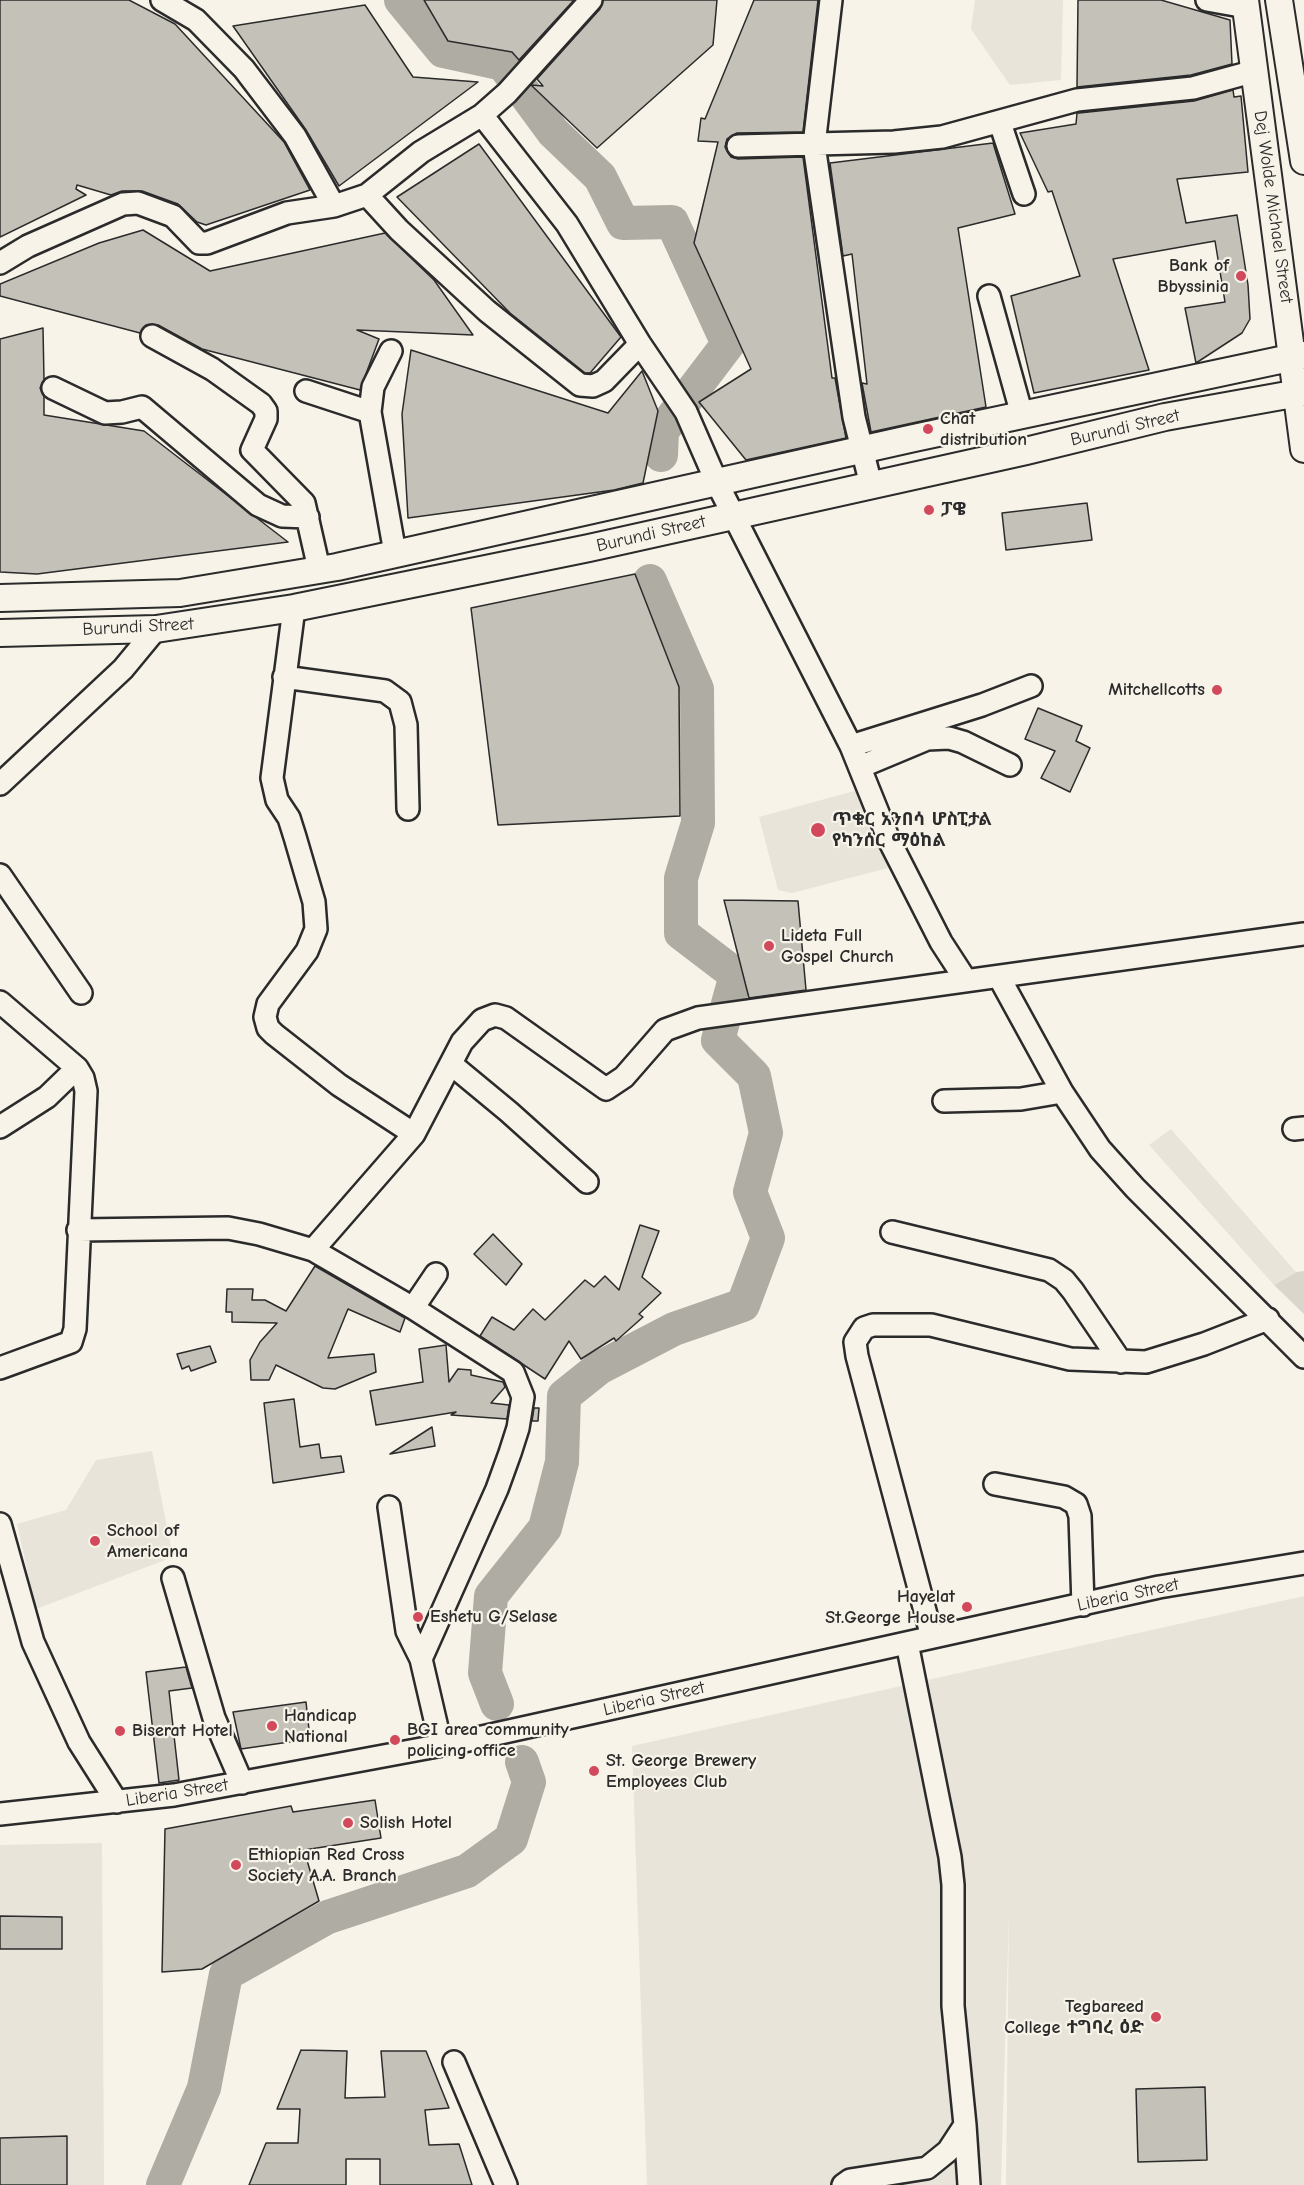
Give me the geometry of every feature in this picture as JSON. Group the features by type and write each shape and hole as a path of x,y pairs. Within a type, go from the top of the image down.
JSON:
{"main road":[{"name":"Dej Wolde Michael Street","path":"1280,0 1304,161"},
{"name":"Dej Wolde Michael Street","path":"1245,3 1298,356 1304,449"},
{"name":"Burundi Street","path":"0,597 180,593 319,569 1298,356"},
{"name":"Burundi Street","path":"0,633 183,627 294,608 871,485 1165,417 1300,393"},
{"path":"461,538 470,572"},
{"path":"180,593 183,627"}],"street":[{"path":"162,0 196,20 244,69 295,136 334,206"},
{"path":"0,263 28,246 123,204 138,203 173,216 199,243 207,243 287,213 334,206 367,195 421,152 482,115 507,93 591,0"},
{"path":"831,0 814,145 854,417 871,485"},
{"path":"1207,0 1245,3"},
{"path":"738,146 894,142 942,137 1000,123 1077,100 1193,88 1255,71"},
{"path":"482,115 567,224 640,344 687,412 717,483 735,514 851,746 889,840 941,942 965,979"},
{"path":"1000,123 1024,194"},
{"path":"367,195 399,230 487,311 580,385 593,387 604,381 640,344"},
{"path":"989,296 1022,415"},
{"path":"152,336 212,369 261,404 266,411 266,418 252,450 299,496 308,517 319,569"},
{"path":"391,351 373,387 370,412 395,553"},
{"path":"53,388 105,413 142,407 258,505 282,516 308,517"},
{"path":"306,391 370,412"},
{"path":"294,608 272,778 273,790 289,818 314,902 316,929 307,951 268,1004 265,1017 268,1028 339,1084 414,1134"},
{"path":"0,784 123,669 156,629"},
{"path":"284,677 385,691 400,702 406,725 408,809"},
{"path":"851,746 982,705 1031,686"},
{"path":"860,767 927,739 949,738 963,742 1010,765"},
{"path":"0,875 81,993"},
{"path":"313,1250 414,1134 462,1042 482,1020 495,1015 506,1018 606,1089 624,1077 665,1030 698,1018 965,979 1304,934"},
{"path":"999,976 1062,1092 1100,1149 1135,1188 1304,1357"},
{"path":"0,1002 77,1068 84,1078 86,1091 85,1161 78,1230 75,1329 71,1342 0,1368"},
{"path":"451,1064 587,1182"},
{"path":"0,1128 47,1097 77,1068"},
{"path":"944,1101 1020,1098 1062,1092"},
{"path":"78,1230 228,1228 259,1234 313,1250 413,1308 513,1372 523,1397 518,1428 497,1489 422,1659"},
{"path":"892,1232 1049,1270 1064,1280 1073,1291 1121,1362"},
{"path":"413,1308 436,1274"},
{"path":"932,1637 857,1356 855,1342 858,1334 864,1328 873,1325 931,1325 1070,1359 1146,1362 1168,1357 1268,1319"},
{"path":"995,1484 1064,1497 1076,1504 1080,1516 1083,1605"},
{"path":"389,1507 407,1631 422,1659 441,1744"},
{"path":"0,1524 33,1642 79,1742 117,1802"},
{"name":"Liberia Street","path":"0,1814 117,1802 242,1783 441,1744 1159,1587 1304,1563"},
{"path":"173,1578 214,1718 242,1783"},
{"path":"907,1643 950,1857 953,1885 953,2006 969,2185"},
{"path":"454,2062 506,2185"},
{"path":"843,2185 850,2180 927,2168 948,2151 965,2125"}],"shaded area":[{"path":"975,0 1063,0 1061,80 1010,85 971,29"},
{"name":"ጥቁር አንበሳ ሆስፒታል የካንሰር ማዕከል","path":"858,790 892,867 792,893 778,890 759,817"},
{"path":"1171,1129 1297,1272 1274,1285 1149,1145"},
{"path":"1304,1271 1304,1314 1274,1285 1297,1272"},
{"name":"School of Americana","path":"152,1451 173,1557 36,1609 17,1524 66,1510 96,1460"},
{"path":"1304,1596 1304,2185 1006,2185 1009,1911 1001,2185 647,2185 632,1746"},
{"path":"102,1843 104,2185 0,2185 0,1845"}],"building":[{"path":"0,0 129,0 175,24 284,142 310,190 206,225 197,222 178,204 142,191 122,191 111,195 77,185 76,189 86,195 0,237"},
{"path":"424,0 574,0 519,60 512,52 448,41"},
{"path":"603,0 717,0 713,45 597,148 531,85 543,86 537,79 600,9"},
{"path":"754,0 818,0 803,132 737,133 727,139 725,147 731,157 738,159 803,157 832,378 835,378 846,438 746,460 699,402 751,369 694,243 718,142 698,141 701,118 705,119"},
{"path":"1078,0 1161,0 1230,20 1232,64 1191,75 1077,87"},
{"path":"365,5 413,77 478,82 339,186 306,130 233,26"},
{"path":"1233,90 1234,97 1241,96 1248,172 1177,179 1186,223 1237,215 1248,285 1250,319 1242,333 1196,363 1185,308 1225,302 1215,241 1113,259 1149,370 1034,393 1011,296 1080,276 1052,191 1048,192 1020,133 1076,124 1077,113 1194,101"},
{"path":"993,143 1015,214 958,228 986,407 871,432 862,383 867,384 852,254 843,256 830,163"},
{"path":"479,144 621,337 590,373 585,373 510,313 397,197"},
{"path":"143,230 210,271 385,233 434,280 473,335 357,330 379,339 360,390 202,349 158,325 146,325 140,333 0,296 0,284 99,243"},
{"path":"43,328 44,380 40,388 44,396 44,415 144,431 288,542 37,574 0,572 0,339"},
{"path":"411,350 608,413 642,371 658,411 643,483 614,490 408,518 402,414"},
{"path":"1087,503 1092,540 1006,550 1002,513"},
{"path":"635,574 679,687 680,816 498,825 471,608"},
{"path":"1038,708 1082,726 1076,741 1090,748 1070,792 1041,778 1055,751 1025,739"},
{"name":"Lideta Full Gospel Church","path":"724,900 798,901 806,990 749,998"},
{"path":"640,1225 659,1231 642,1277 661,1293 639,1314 643,1317 616,1341 614,1338 581,1359 569,1341 545,1379 480,1336 492,1317 514,1330 533,1309 545,1320 585,1280 594,1287 605,1276 619,1290"},
{"path":"493,1234 522,1264 506,1285 474,1254"},
{"path":"315,1266 405,1318 400,1332 348,1309 328,1358 374,1354 376,1372 335,1389 323,1388 276,1365 269,1380 251,1380 250,1360 260,1342 277,1323 232,1322 232,1312 226,1312 227,1289 253,1289 252,1300 265,1300 286,1311"},
{"path":"446,1345 449,1382 458,1369 471,1370 471,1375 503,1382 505,1387 491,1403 509,1405 507,1419 451,1415 456,1412 376,1425 370,1391 423,1382 419,1349"},
{"path":"210,1346 216,1362 191,1371 189,1366 182,1369 177,1354"},
{"path":"294,1399 300,1447 319,1444 321,1458 341,1456 344,1472 273,1483 264,1403"},
{"path":"534,1408 539,1408 538,1421 532,1421"},
{"path":"432,1427 435,1446 390,1454"},
{"path":"186,1667 192,1688 169,1691 179,1780 159,1783 146,1672"},
{"name":"Handicap National","path":"306,1702 310,1739 241,1749 233,1712"},
{"name":"Ethiopian Red Cross Society A.A. Branch","path":"375,1800 381,1838 304,1850 319,1901 202,1969 162,1972 165,1829 291,1806 293,1812"},
{"path":"0,1916 62,1917 62,1949 0,1949"},
{"path":"301,2050 347,2051 345,2098 385,2097 381,2051 426,2051 449,2108 425,2110 429,2145 459,2144 472,2185 380,2185 380,2159 346,2159 346,2185 249,2185 266,2143 298,2143 300,2109 277,2109"},
{"path":"1205,2087 1207,2160 1138,2162 1136,2089"},
{"path":"67,2136 67,2185 0,2185 0,2138"}],"waterway":[{"path":"401,0 443,51 503,64 553,132 600,177 623,223 672,222 728,344 662,431 661,455"},
{"path":"497,1704 485,1673 491,1596 545,1528 562,1462 564,1396 599,1368 674,1329 743,1305 768,1238 750,1192 766,1133 754,1076 718,1040 736,975 681,933 681,878 698,823 697,689 650,581"},
{"path":"163,2185 204,2088 226,1974 328,1917 467,1871 511,1839 529,1782 522,1762"}],"place":[{"name":"Bank of Bbyssinia","path":"1241,276"},
{"name":"Chat distribution","path":"928,429"},
{"name":"ፓዌ","path":"929,510"},
{"name":"Mitchellcotts","path":"1217,690"},
{"name":"ጥቁር አንበሳ ሆስፒታል የካንሰር ማዕከል","path":"818,830"},
{"name":"Lideta Full Gospel Church","path":"769,946"},
{"name":"School of Americana","path":"95,1541"},
{"name":"Hayelat St.George House","path":"967,1607"},
{"name":"Eshetu G/Selase","path":"418,1617"},
{"name":"Handicap National","path":"272,1726"},
{"name":"Biserat Hotel","path":"120,1731"},
{"name":"BGI area community policing office","path":"395,1740"},
{"name":"St. George Brewery Employees Club","path":"594,1771"},
{"name":"Solish Hotel","path":"348,1823"},
{"name":"Ethiopian Red Cross Society A.A. Branch","path":"236,1865"},
{"name":"Tegbareed College ተግባረ ዕድ","path":"1156,2017"}]}
